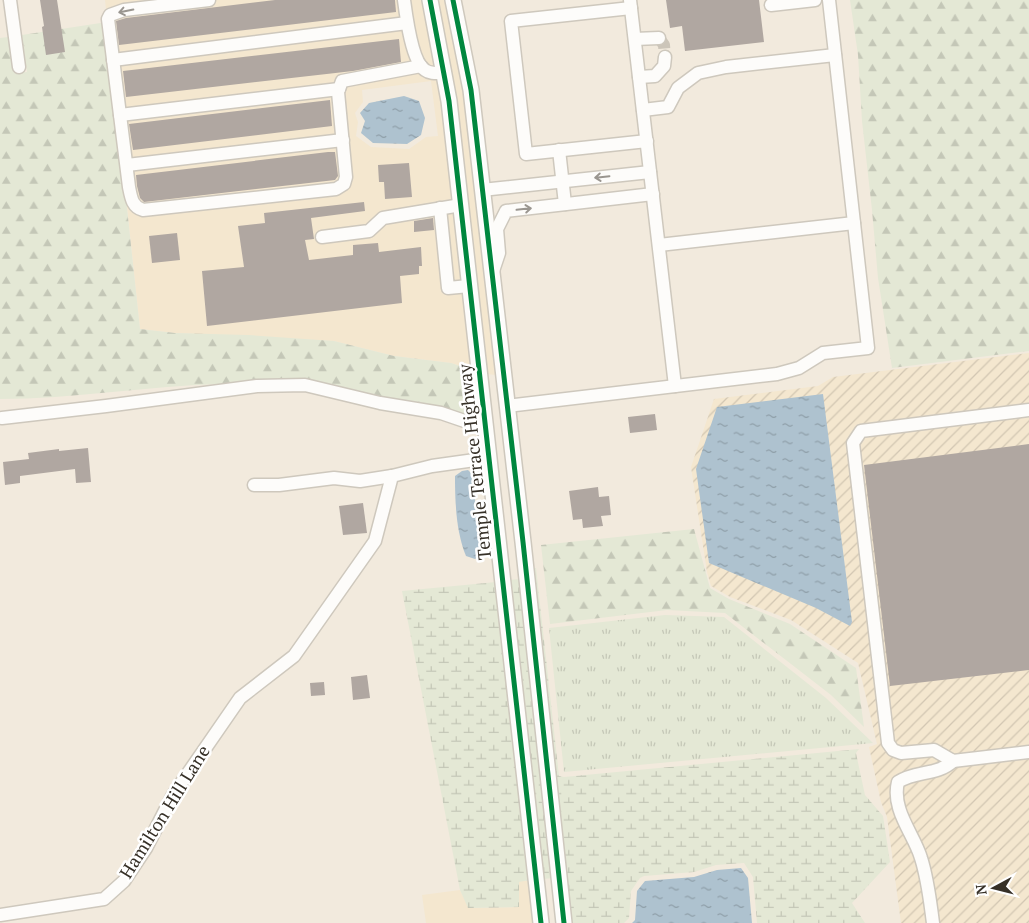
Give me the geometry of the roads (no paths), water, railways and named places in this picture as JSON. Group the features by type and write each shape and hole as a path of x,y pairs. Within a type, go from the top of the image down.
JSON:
{"main road":[{"name":"Temple Terrace Highway","path":"430,0 448,101 541,923"},
{"path":"453,0 471,90 564,923"},
{"path":"502,575 526,572"}],"street":[{"path":"10,0 19,66"},
{"path":"209,0 124,10 110,15 108,20 132,201 137,208 143,210 336,189 344,184 346,177 339,89 342,81 422,66"},
{"path":"404,0 407,23 423,70 444,74"},
{"path":"771,5 815,0"},
{"path":"507,406 777,374 799,368 823,353 868,348 829,0"},
{"path":"647,140 526,154 511,21 631,4 639,77 647,140 675,386"},
{"path":"113,60 407,23"},
{"path":"635,39 660,38"},
{"path":"643,110 668,107 678,88 698,73 726,67 835,55"},
{"path":"639,77 655,76 664,66 664,57"},
{"path":"120,115 339,89"},
{"path":"127,165 343,140"},
{"path":"559,150 565,204"},
{"path":"482,190 650,172"},
{"path":"492,273 499,253 497,229 506,211 653,194"},
{"path":"322,237 369,231 383,218 460,206"},
{"path":"440,208 448,288 470,286"},
{"path":"659,245 854,223"},
{"path":"2,418 257,386 305,384 380,403 441,414 485,428"},
{"path":"1029,410 861,431 852,443 888,743 893,750 901,753 934,750 953,761 1029,752"},
{"path":"254,485 279,485 334,478 360,481 392,476 432,466 489,458"},
{"name":"Hamilton Hill Lane","path":"0,915 104,899 124,881 146,848 173,795 240,698 294,656 375,541 392,476"},
{"path":"933,923 928,881 921,856 906,826 898,803 896,790 898,782 906,777 945,769 953,761"}],"water":[{"path":"404,96 419,101 425,118 421,135 407,144 373,143 361,133 365,121 360,113 369,103"},
{"path":"823,394 852,622 850,626 816,608 709,563 696,469 717,407"},
{"path":"468,470 472,474 481,553 475,559 466,556 458,527 456,506 455,476 462,471"},
{"path":"741,868 748,878 752,923 632,923 635,920 637,891 645,881 694,877 717,870"}],"tunnel":[{"path":"659,38 664,45 665,57"}]}
